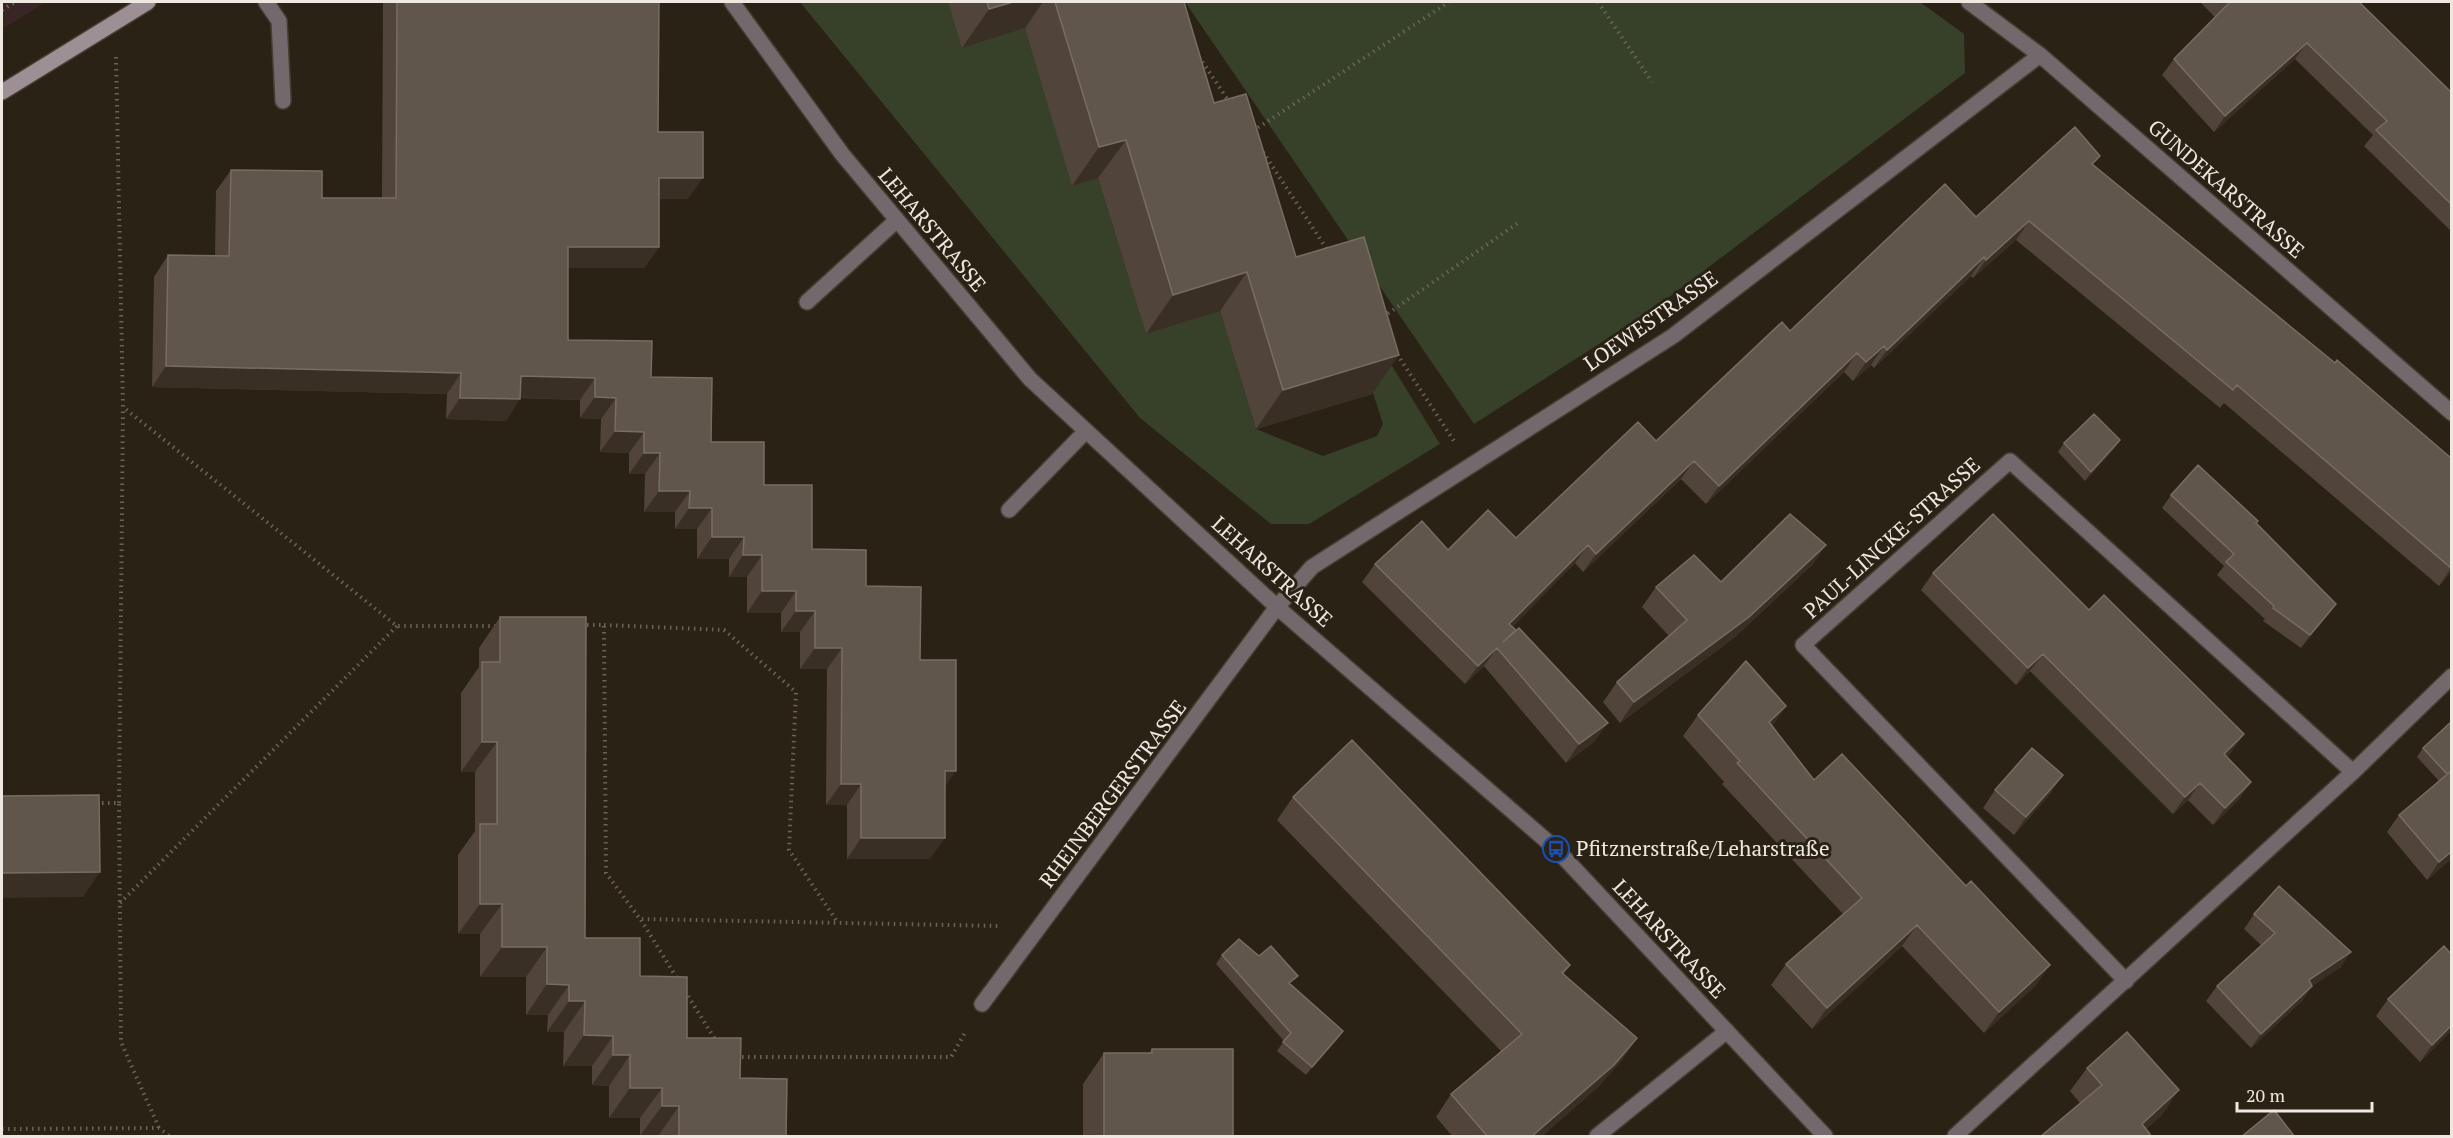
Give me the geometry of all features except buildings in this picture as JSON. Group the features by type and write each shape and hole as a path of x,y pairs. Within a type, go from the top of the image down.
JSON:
{"street":[{"path":"2,92 148,2"},
{"path":"266,2 279,21 284,101"},
{"name":"LEHARSTRASSE","path":"732,2 842,154 1030,379 1277,607 1556,849 1825,1137"},
{"name":"GUNDEKARSTRASSE","path":"1969,2 2040,55 2451,413"},
{"name":"LOEWESTRASSE","path":"1277,607 1312,567 1673,336 2040,55"},
{"path":"807,302 897,220"},
{"path":"1009,510 1086,431"},
{"name":"PAUL-LINCKE-STRASSE","path":"2126,981 1803,645 2010,461 2353,772"},
{"name":"RHEINBERGERSTRASSE","path":"982,1004 1277,607"},
{"path":"1955,1137 2353,772 2451,676"},
{"path":"1597,1137 1727,1031"}],"path":[{"path":"2,10 15,2"},
{"path":"1244,124 1250,133 1449,2"},
{"path":"1598,2 1652,82"},
{"path":"115,21 123,407 119,803 121,1042 159,1128 169,1137"},
{"path":"1194,49 1232,106"},
{"path":"1256,143 1331,256"},
{"path":"1376,322 1518,223"},
{"path":"1395,351 1470,465"},
{"path":"123,407 397,626 501,626"},
{"path":"570,626 604,625 724,630 796,692 789,850 838,923"},
{"path":"604,625 606,873 640,920 720,1047"},
{"path":"119,904 397,626"},
{"path":"84,804 119,803"},
{"path":"640,920 1041,927"},
{"path":"726,1057 951,1057 982,1004"},
{"path":"2,1129 159,1128"}],"shaded area":[{"path":"2,2 46,2 2,29"}],"green space":[{"path":"800,2 948,2 1025,28 1098,178 1146,333 1220,311 1256,429 1323,456 1377,436 1383,424 1346,309 1354,304 1440,444 1309,524 1271,524 1140,418"},
{"path":"1185,2 1920,2 1964,34 1965,73 1652,310 1474,424"}],"place":[{"name":"Pfitznerstraße/Leharstraße","path":"1556,849"}]}
